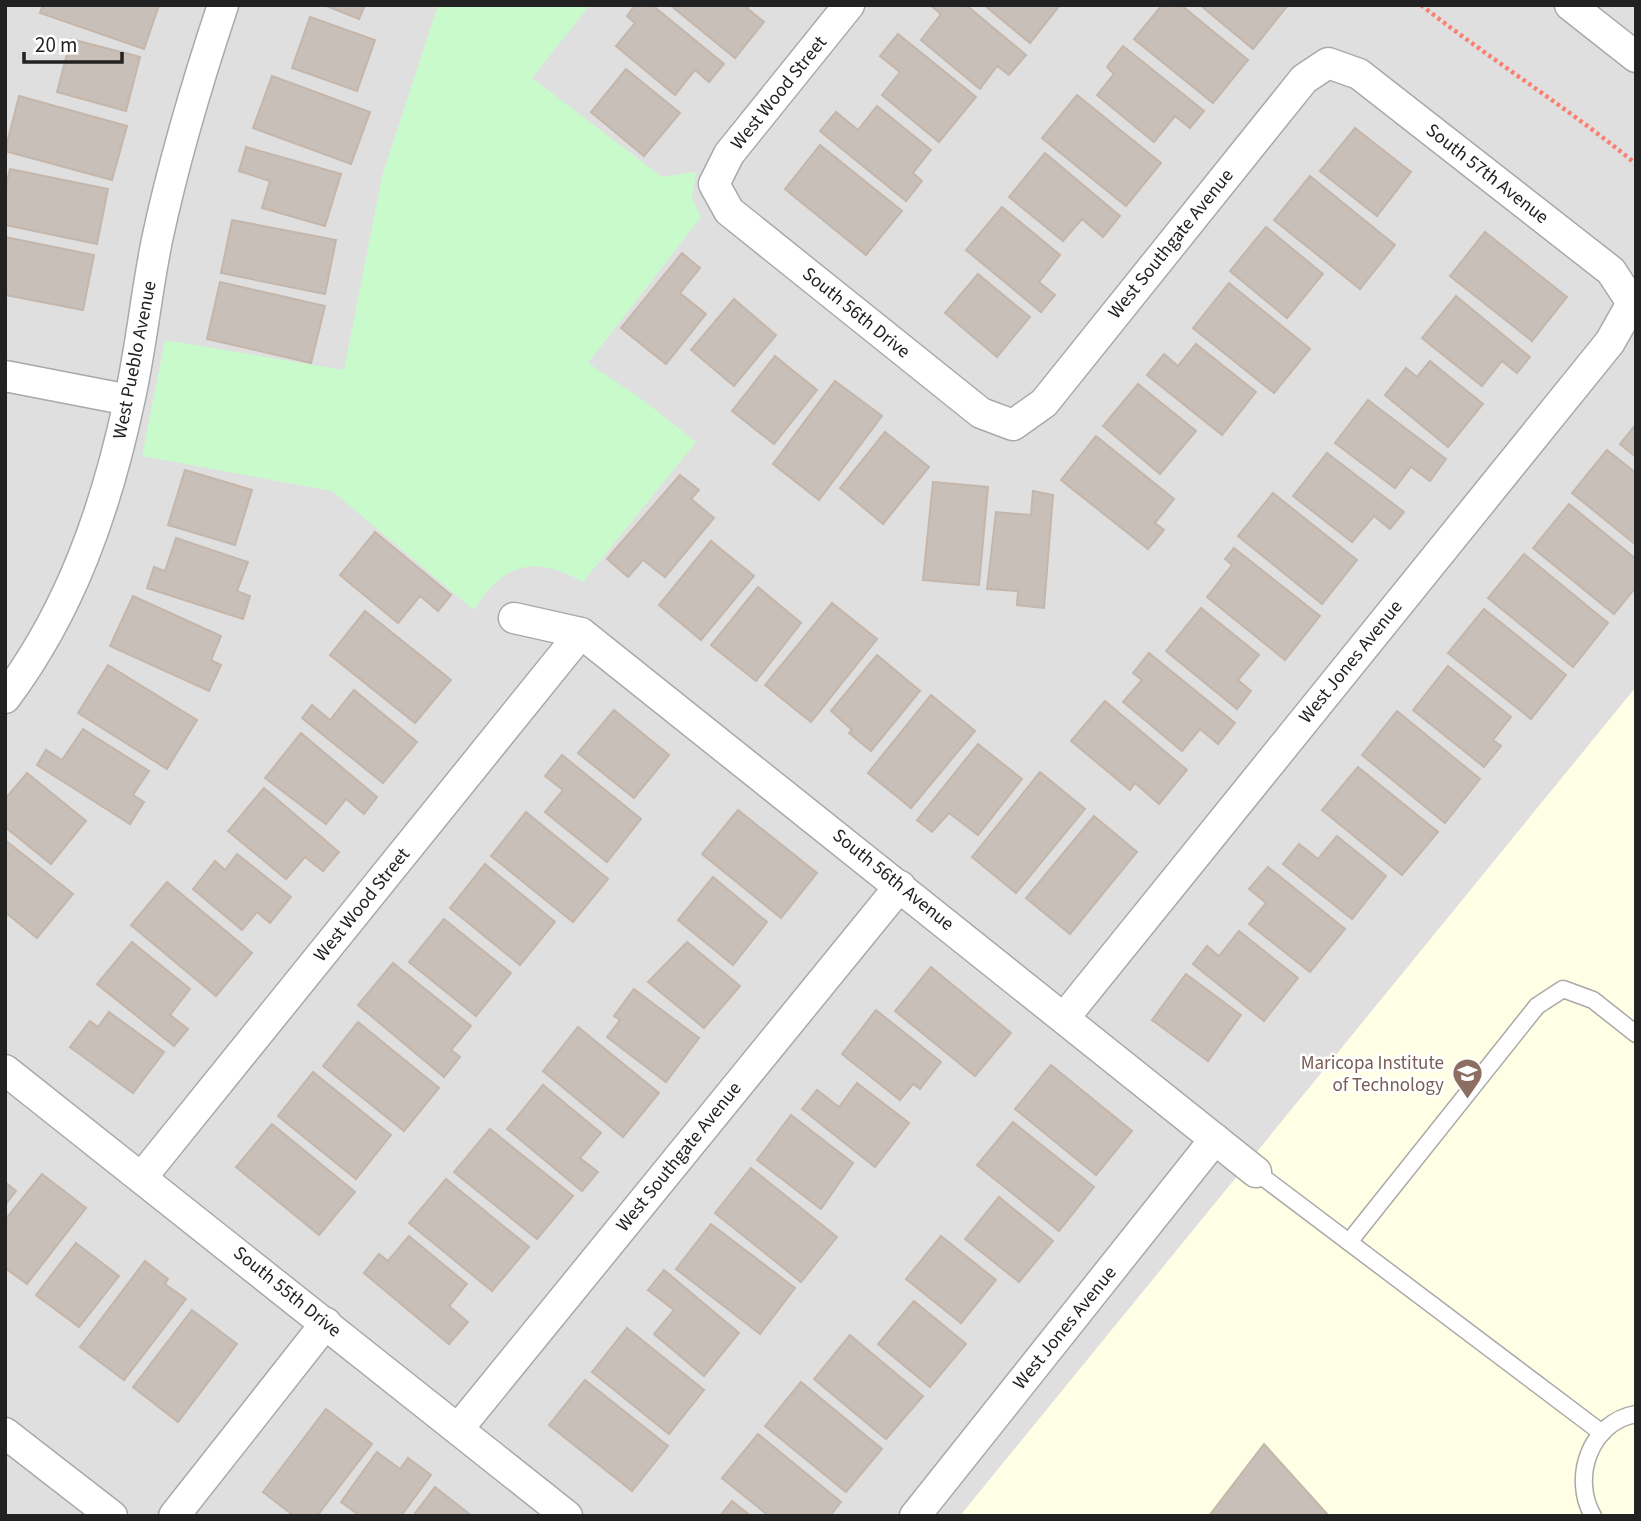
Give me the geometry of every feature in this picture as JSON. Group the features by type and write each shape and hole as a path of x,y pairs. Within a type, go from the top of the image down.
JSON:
{"street":[{"name":"West Pueblo Avenue","path":"5,698 75,580 98,520 130,400 157,240 191,102 223,5"},
{"name":"West Wood Street","path":"714,184 729,155 849,5"},
{"path":"1570,5 1636,57"},
{"name":"South 57th Avenue","path":"1328,63 1359,74 1611,271 1632,303"},
{"name":"West Southgate Avenue","path":"1013,425 1044,403 1304,79 1328,63"},
{"name":"South 56th Drive","path":"714,184 729,211 981,413 1013,425"},
{"name":"West Jones Avenue","path":"1065,1018 1610,342 1632,303"},
{"path":"5,376 130,400"},
{"name":"South 56th Avenue","path":"514,618 581,633 1256,1172"},
{"name":"West Wood Street","path":"142,1177 581,633"},
{"name":"West Southgate Avenue","path":"458,1429 900,886"},
{"name":"South 55th Drive","path":"5,1070 567,1516"},
{"name":"West Jones Avenue","path":"915,1516 1215,1139"},
{"path":"174,1516 326,1323"},
{"path":"5,1433 112,1516"}],"lane":[{"path":"1349,1242 1537,1006 1563,989 1593,1000 1636,1034"},
{"path":"1256,1172 1602,1433"},
{"path":"1591,1515 1583,1491 1584,1467 1592,1445 1602,1433 1628,1415 1636,1414"}],"path":[{"path":"1421,5 1483,54 1584,121 1636,164"}],"shaded area":[{"path":"5,5 1636,5 1636,687 960,1516 5,1516"},
{"name":"Maricopa Institute of Technology","path":"1636,687 1636,1516 960,1516"}],"green space":[{"path":"438,5 590,5 532,78 662,177 696,172 692,198 701,217 588,363 643,400 696,442 583,582 549,568 521,568 496,582 474,610 332,491 142,456 165,340 344,370 382,176"}],"building":[{"path":"43,5 159,5 144,49 40,13"},
{"path":"324,5 365,5 359,19"},
{"path":"635,5 652,5 724,64 709,82 695,70 675,95 616,46 635,23 627,16"},
{"path":"670,5 749,5 747,8 764,22 735,58"},
{"path":"930,5 966,5 1026,55 1009,75 997,66 980,89 921,40 941,14"},
{"path":"984,5 1060,5 1030,43"},
{"path":"1162,5 1181,5 1248,60 1213,103 1134,39"},
{"path":"1200,5 1288,5 1253,49"},
{"path":"310,17 375,40 357,91 292,68"},
{"path":"898,34 976,97 939,142 882,95 900,72 880,56"},
{"path":"71,39 140,57 126,111 57,92"},
{"path":"1123,46 1204,111 1190,128 1175,116 1154,142 1097,95 1114,74 1107,67"},
{"path":"626,69 680,113 644,156 591,112"},
{"path":"272,76 370,112 351,164 253,128"},
{"path":"1077,95 1161,163 1126,206 1042,138"},
{"path":"19,96 127,126 112,180 5,151"},
{"path":"877,106 931,150 913,173 922,181 906,201 820,131 836,112 858,130"},
{"path":"1355,128 1411,172 1377,216 1320,171"},
{"path":"820,145 902,211 866,255 785,189"},
{"path":"246,147 341,174 325,226 262,208 270,181 239,171"},
{"path":"1045,153 1120,216 1103,237 1082,219 1063,241 1009,197"},
{"path":"10,169 108,189 97,244 5,225 5,191"},
{"path":"1310,176 1395,245 1360,289 1274,220"},
{"path":"1002,207 1060,255 1039,282 1055,295 1041,312 966,250"},
{"path":"232,220 336,240 325,294 221,273"},
{"path":"1266,227 1323,274 1287,318 1230,271"},
{"path":"1485,232 1567,297 1532,341 1450,276"},
{"path":"5,237 94,255 83,310 5,295"},
{"path":"682,253 700,268 680,293 706,314 666,364 621,328"},
{"path":"978,274 1030,317 997,357 945,313"},
{"path":"220,282 325,306 311,363 207,339"},
{"path":"1229,283 1310,349 1274,393 1193,328"},
{"path":"1456,296 1530,357 1517,373 1502,361 1482,386 1422,338"},
{"path":"734,299 776,335 734,386 691,350"},
{"path":"1196,344 1256,392 1222,435 1147,375 1164,354 1178,366"},
{"path":"775,356 817,390 774,444 732,411"},
{"path":"1430,361 1483,404 1448,447 1385,395 1406,368 1417,377"},
{"path":"835,381 882,416 819,500 773,464"},
{"path":"1138,384 1196,431 1160,474 1103,426"},
{"path":"1368,400 1446,459 1430,481 1411,467 1395,488 1335,443"},
{"path":"1636,424 1636,457 1620,444"},
{"path":"885,432 929,467 883,524 840,488"},
{"path":"1096,436 1174,499 1155,523 1164,530 1148,549 1061,480"},
{"path":"1607,450 1636,473 1636,545 1572,493"},
{"path":"1327,453 1404,512 1390,529 1374,516 1352,542 1293,496"},
{"path":"185,470 252,490 235,545 168,525"},
{"path":"680,475 699,490 691,499 714,518 665,577 643,560 628,577 607,559"},
{"path":"933,482 988,487 979,585 923,580"},
{"path":"1033,491 1053,495 1044,608 1017,605 1018,591 987,589 996,512 1031,515"},
{"path":"1273,493 1357,560 1322,604 1238,536"},
{"path":"1569,504 1636,559 1636,587 1614,614 1533,548"},
{"path":"375,532 451,595 438,611 420,596 398,623 340,575"},
{"path":"176,538 248,562 237,591 250,596 243,619 147,588 154,567 165,571"},
{"path":"711,541 754,576 701,640 659,605"},
{"path":"1234,548 1320,616 1285,660 1207,597 1232,565 1225,559"},
{"path":"1524,554 1608,623 1573,667 1488,598"},
{"path":"758,587 801,623 756,681 711,645"},
{"path":"133,596 221,636 211,660 221,665 209,691 110,646"},
{"path":"832,603 877,639 811,722 765,685"},
{"path":"1201,608 1259,655 1238,680 1251,691 1237,709 1166,651"},
{"path":"1484,609 1566,675 1531,719 1448,653"},
{"path":"365,611 451,680 415,723 330,655"},
{"path":"1149,653 1235,723 1218,744 1200,729 1182,751 1123,702 1142,680 1133,673"},
{"path":"877,655 920,691 871,751 849,733 852,730 831,711"},
{"path":"108,665 197,720 167,769 78,713"},
{"path":"1448,666 1511,717 1493,740 1501,746 1484,767 1413,710"},
{"path":"354,690 417,742 383,783 302,718 312,705 330,720"},
{"path":"931,695 975,731 911,808 868,773"},
{"path":"1105,701 1187,770 1159,804 1135,783 1130,790 1071,741"},
{"path":"614,710 669,755 634,798 578,753"},
{"path":"1397,711 1480,779 1445,823 1362,755"},
{"path":"83,729 149,771 133,795 144,802 130,824 37,765 46,750 62,760"},
{"path":"301,733 377,797 364,814 346,799 326,824 265,778"},
{"path":"978,744 1022,779 978,835 949,813 932,832 917,820"},
{"path":"562,755 641,819 607,862 545,812 563,790 545,776"},
{"path":"1358,767 1438,832 1402,875 1322,810"},
{"path":"1040,772 1085,809 1016,893 972,857"},
{"path":"27,773 86,821 51,864 5,827 5,799"},
{"path":"264,788 339,852 323,871 305,857 286,879 228,831"},
{"path":"738,810 817,873 781,918 702,854"},
{"path":"526,812 608,879 573,922 491,856"},
{"path":"1094,816 1137,852 1070,934 1026,898"},
{"path":"1337,836 1386,876 1352,919 1283,864 1299,844 1318,859"},
{"path":"5,840 73,894 37,938 5,912"},
{"path":"237,854 291,897 270,923 257,912 242,930 193,889 215,861 225,870"},
{"path":"485,864 555,922 520,965 450,908"},
{"path":"1268,867 1345,929 1310,972 1249,924 1266,903 1249,889"},
{"path":"713,877 767,922 733,965 678,920"},
{"path":"167,882 252,953 216,996 131,925"},
{"path":"444,919 511,973 476,1016 409,962"},
{"path":"1239,931 1298,978 1264,1021 1193,964 1207,946 1219,956"},
{"path":"132,942 190,989 170,1015 188,1029 174,1046 97,984"},
{"path":"687,942 740,986 704,1028 648,982"},
{"path":"393,963 471,1026 451,1050 460,1057 444,1077 358,1005"},
{"path":"931,967 1011,1033 975,1076 895,1011"},
{"path":"1186,974 1241,1015 1208,1061 1152,1020"},
{"path":"634,989 699,1038 666,1082 607,1037 620,1020 614,1016"},
{"path":"876,1010 941,1062 920,1089 913,1084 900,1100 842,1054"},
{"path":"109,1012 164,1052 133,1093 70,1047 90,1021 98,1027"},
{"path":"358,1022 439,1088 404,1131 323,1066"},
{"path":"578,1027 659,1093 623,1137 543,1071"},
{"path":"1051,1065 1132,1131 1096,1175 1015,1109"},
{"path":"313,1072 391,1135 356,1179 278,1116"},
{"path":"857,1083 909,1123 875,1167 802,1109 817,1090 839,1107"},
{"path":"543,1085 601,1133 580,1158 598,1172 582,1191 507,1129"},
{"path":"791,1115 853,1163 821,1209 757,1160"},
{"path":"1013,1122 1094,1187 1059,1231 977,1165"},
{"path":"272,1124 355,1192 319,1235 236,1167"},
{"path":"490,1129 573,1196 537,1239 454,1172"},
{"path":"751,1168 837,1237 801,1282 715,1213"},
{"path":"42,1174 86,1208 27,1284 5,1268 5,1220"},
{"path":"446,1179 529,1247 492,1291 409,1223"},
{"path":"5,1182 16,1191 5,1205"},
{"path":"999,1197 1053,1241 1019,1282 965,1239"},
{"path":"711,1224 795,1288 760,1334 676,1269"},
{"path":"409,1236 467,1284 449,1306 468,1322 449,1344 364,1273 379,1254 388,1261"},
{"path":"941,1236 996,1280 961,1323 906,1279"},
{"path":"76,1243 119,1276 79,1327 36,1295"},
{"path":"145,1261 168,1279 165,1284 186,1299 124,1380 80,1347"},
{"path":"664,1270 739,1333 704,1376 654,1334 674,1310 648,1290"},
{"path":"914,1301 966,1344 930,1387 878,1344"},
{"path":"192,1310 237,1344 178,1422 133,1387"},
{"path":"627,1328 704,1390 669,1434 592,1372"},
{"path":"850,1335 923,1396 886,1439 814,1379"},
{"path":"585,1380 668,1446 632,1491 549,1425"},
{"path":"801,1382 882,1449 846,1492 765,1426"},
{"path":"326,1409 372,1444 317,1516 294,1516 263,1492"},
{"path":"758,1434 841,1502 830,1516 769,1516 722,1478"},
{"path":"1264,1444 1329,1516 1209,1516"},
{"path":"377,1452 400,1469 408,1458 431,1475 401,1516 360,1516 341,1502"},
{"path":"435,1487 472,1516 413,1516"},
{"path":"732,1501 751,1516 720,1516"}],"place":[{"name":"Maricopa Institute of Technology","path":"1467,1101"}]}
